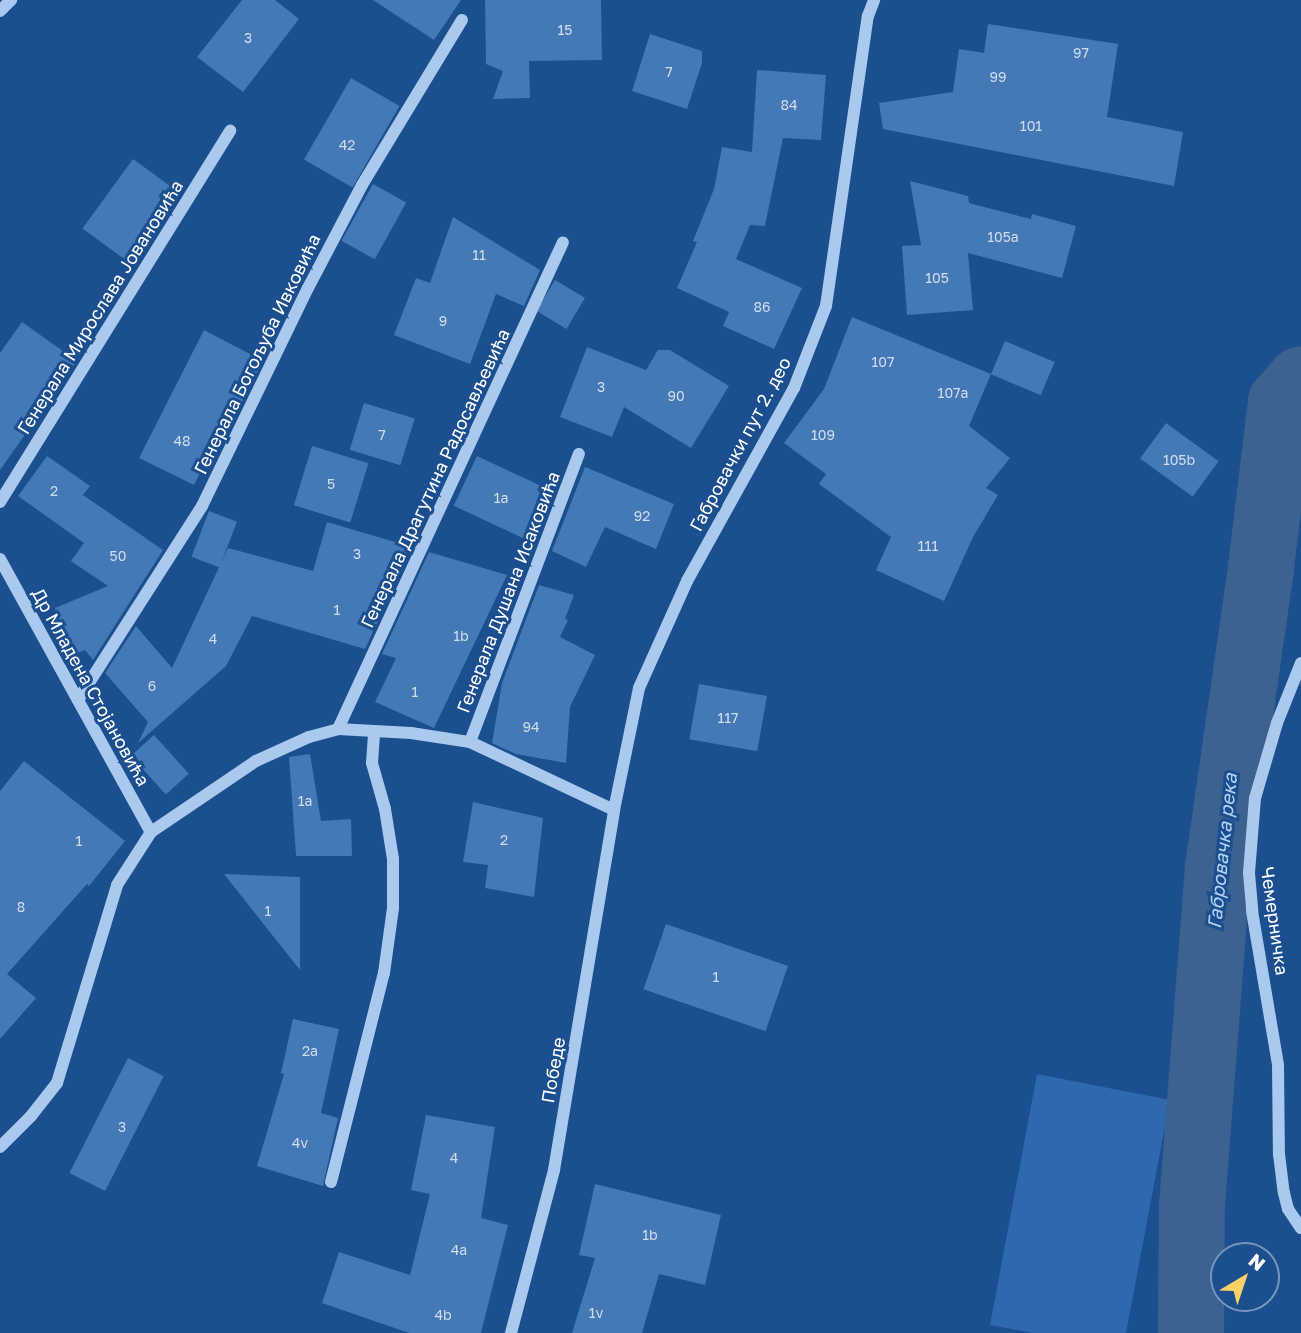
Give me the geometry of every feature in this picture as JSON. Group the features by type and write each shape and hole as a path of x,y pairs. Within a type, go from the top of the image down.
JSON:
{"street":[{"path":"0,11 11,0"},
{"name":"Габровачки пут 2. део","path":"614,810 639,688 687,581 794,388 826,306 868,16 874,0"},
{"name":"Генерала Богољуба Ивковића","path":"78,700 202,506 308,288 362,185 462,20"},
{"name":"Генерала Мирослава Јовановића","path":"0,502 230,131"},
{"name":"Генерала Драгутина Радосављевића","path":"338,729 563,242"},
{"name":"Генерала Душана Исаковића","path":"470,742 579,454"},
{"name":"Др Младена Стојановића","path":"0,559 152,832"},
{"name":"Чемерничка","path":"1301,663 1277,723 1255,798 1249,873 1252,911 1278,1065 1279,1154 1284,1193 1289,1209 1301,1228"},
{"path":"0,1147 31,1116 57,1083 117,884 152,832 256,761 309,737 338,729 411,733 470,742 614,810"},
{"path":"331,1182 384,973 393,908 393,859 372,763 374,733"},
{"name":"Победе","path":"511,1333 554,1170 614,810"}],"shaded area":[{"path":"1037,1074 1170,1100 1126,1333 1033,1333 990,1325"}],"building":[{"path":"242,0 275,0 299,19 243,92 197,57"},
{"path":"373,0 461,0 434,40"},
{"path":"485,0 601,0 602,60 529,61 530,98 493,99 503,71 486,64"},
{"path":"988,24 1118,44 1107,117 1183,132 1174,186 883,129 879,103 953,92 959,49 984,53"},
{"path":"650,34 702,51 702,63 687,109 632,91"},
{"path":"757,70 826,75 821,140 783,138 765,226 750,225 736,259 802,288 774,349 723,326 729,312 677,288 697,242 693,241 714,189 722,147 752,152"},
{"path":"351,78 399,106 352,187 304,159"},
{"path":"133,159 181,194 130,263 82,229"},
{"path":"910,181 968,196 969,203 1031,219 1032,214 1076,226 1062,278 968,253 973,310 907,315 902,246 921,245"},
{"path":"373,184 406,202 375,259 341,241"},
{"path":"453,217 540,270 524,306 496,294 470,364 394,335 416,278 430,283"},
{"path":"555,280 585,298 566,329 536,311"},
{"path":"852,317 991,374 969,426 1010,458 986,488 998,495 973,537 944,601 876,570 891,537 819,484 826,474 784,443 824,389"},
{"path":"22,322 77,361 0,470 0,353"},
{"path":"204,330 263,361 230,427 225,424 194,485 139,458"},
{"path":"1005,341 1055,362 1041,395 991,374"},
{"path":"587,347 646,370 658,350 670,350 729,386 691,448 624,407 612,437 560,417"},
{"path":"364,403 415,418 400,465 350,450"},
{"path":"1166,423 1219,461 1193,497 1140,459"},
{"path":"312,446 368,463 350,523 294,505"},
{"path":"47,456 90,486 83,495 163,550 93,660 85,650 73,655 55,608 108,586 71,561 84,543 18,496"},
{"path":"477,456 555,492 532,542 454,506"},
{"path":"585,467 674,504 656,549 605,527 586,567 552,551"},
{"path":"209,511 237,522 219,567 191,557"},
{"path":"327,522 412,547 365,649 252,616 226,666 138,743 148,722 105,673 136,626 172,668 228,548 313,571"},
{"path":"429,552 507,575 434,728 375,702 396,658 382,654"},
{"path":"539,585 574,595 565,619 568,620 560,637 595,655 570,707 566,763 516,754 492,743 502,683"},
{"path":"699,684 767,696 757,751 689,739"},
{"path":"154,735 189,774 166,794 131,756"},
{"path":"310,754 321,821 351,819 352,856 296,856 289,757"},
{"path":"24,761 125,841 89,886 87,884 7,974 36,998 0,1039 0,791"},
{"path":"473,802 543,818 534,897 485,888 488,865 463,862"},
{"path":"224,874 300,877 300,970"},
{"path":"666,924 788,966 766,1031 644,989"},
{"path":"293,1019 339,1029 321,1113 338,1118 323,1186 257,1166 284,1074 281,1073"},
{"path":"128,1058 164,1076 105,1191 69,1173"},
{"path":"426,1115 495,1127 481,1218 508,1225 481,1333 409,1333 322,1303 339,1252 410,1275 430,1194 411,1190"},
{"path":"595,1184 721,1215 705,1285 659,1274 642,1333 572,1333 595,1258 579,1255"}],"waterway":[{"name":"Габровачка река","path":"1191,1333 1192,1205 1218,867 1261,567 1281,402 1301,379"}]}
